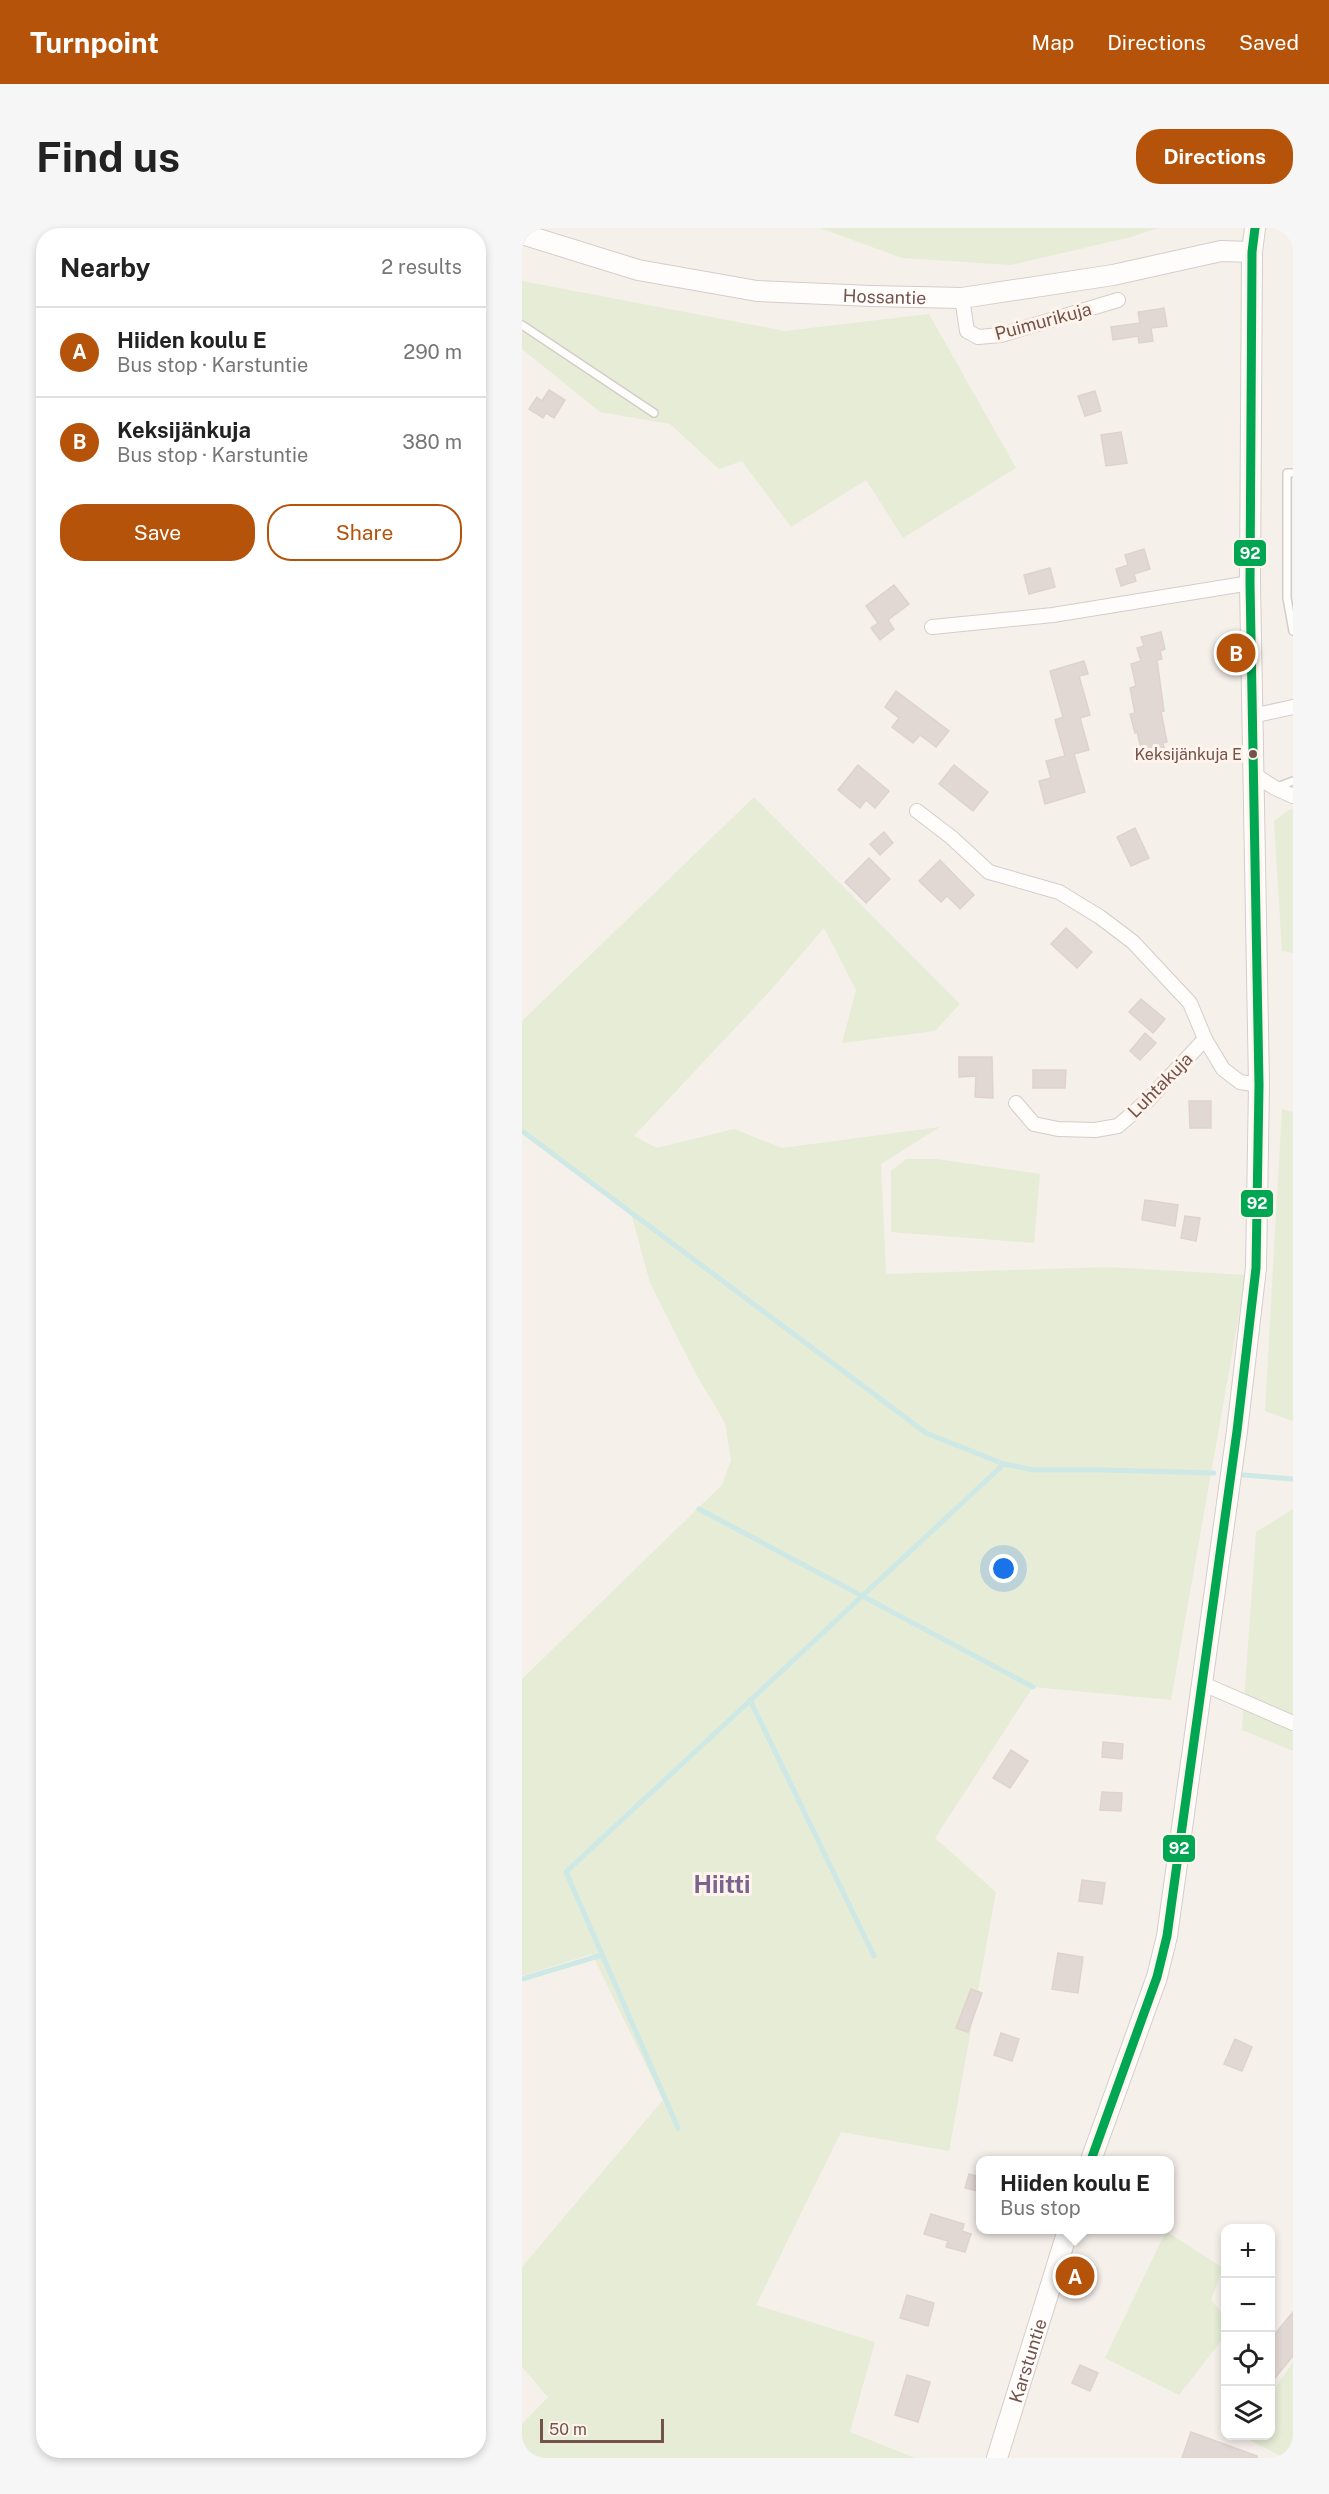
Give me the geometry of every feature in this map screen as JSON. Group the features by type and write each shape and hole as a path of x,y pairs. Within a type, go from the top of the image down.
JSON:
{"street":[{"path":"1092,2156 1157,1977 1167,1936 1238,1431 1256,1268 1259,1085 1250,583 1252,252 1256,228"},
{"name":"Hossantie","path":"522,234 638,270 757,291 962,298 1113,275 1221,251 1252,252"},
{"name":"Puimurikuja","path":"962,298 967,331 978,337 1002,335 1118,300"},
{"path":"932,627 1053,615 1250,583"},
{"path":"1252,716 1293,707"},
{"path":"1253,774 1293,796"},
{"path":"917,811 951,837 989,872 1059,892 1133,942 1190,1003 1205,1039 1223,1069 1240,1082 1259,1085"},
{"name":"Luhtakuja","path":"1016,1103 1034,1124 1058,1129 1095,1130 1118,1126 1148,1100 1205,1039"},
{"path":"1201,1683 1293,1723"},
{"name":"Karstuntie","path":"997,2458 1066,2234"}],"lane":[{"path":"522,325 654,413"},
{"path":"1293,472 1287,474 1287,598 1293,630"},
{"path":"1275,788 1293,781"}],"green space":[{"path":"820,228 1158,228 1131,237 1011,265 902,258"},
{"path":"522,281 785,331 929,314 1016,468 903,538 866,480 791,527 742,461 719,469 670,424 600,412 522,349"},
{"path":"754,797 960,1004 935,1031 842,1043 856,990 824,928 769,992 634,1136 657,1148 734,1129 782,1148 940,1127 881,1164 886,1274 1108,1267 1246,1275 1171,1700 1033,1687 935,1838 996,1892 949,2151 841,2132 756,2305 875,2342 850,2432 915,2458 522,2458 522,2424 548,2397 522,2367 522,2267 663,2100 592,1954 522,1976 522,1679 722,1485 731,1460 725,1423 696,1374 650,1283 631,1213 522,1131 522,1021"},
{"path":"1290,809 1293,810 1293,953 1282,951 1274,821"},
{"path":"1282,1109 1293,1112 1293,1421 1265,1411"},
{"path":"906,1159 937,1159 1040,1174 1034,1243 891,1232 891,1171"},
{"path":"1293,1509 1293,1751 1242,1730 1256,1532"},
{"path":"1165,2234 1171,2234 1221,2267 1221,2273 1211,2300 1221,2311 1221,2341 1179,2395 1105,2358"},
{"path":"1293,2362 1293,2458 1285,2458 1249,2440 1275,2440 1275,2388"}],"building":[{"path":"1164,308 1167,326 1151,328 1153,341 1139,343 1138,336 1113,340 1111,327 1140,323 1138,312"},
{"path":"549,390 565,400 554,418 546,413 543,418 529,409 537,397 542,401"},
{"path":"1095,391 1101,411 1085,416 1078,396"},
{"path":"1121,432 1127,463 1106,466 1101,435"},
{"path":"1144,549 1150,569 1134,574 1136,581 1121,586 1116,569 1128,565 1125,555"},
{"path":"1050,568 1055,587 1029,594 1024,575"},
{"path":"894,585 909,604 888,620 894,629 880,640 871,628 878,623 866,606"},
{"path":"1161,632 1165,649 1160,651 1162,659 1157,660 1164,711 1161,712 1167,742 1163,743 1166,757 1144,761 1130,714 1135,713 1130,688 1136,686 1131,664 1141,661 1137,648 1144,646 1141,637"},
{"path":"1084,661 1088,674 1079,676 1090,715 1080,718 1089,750 1074,754 1085,792 1045,804 1039,781 1051,778 1046,761 1065,756 1055,720 1063,717 1050,671"},
{"path":"896,691 949,731 936,747 920,735 913,743 892,727 899,718 885,707"},
{"path":"858,765 889,791 875,808 866,800 860,808 838,790"},
{"path":"954,765 988,792 973,811 939,784"},
{"path":"1135,828 1149,858 1131,866 1117,837"},
{"path":"884,832 893,843 880,855 870,844"},
{"path":"869,858 890,879 866,903 845,882"},
{"path":"940,860 974,895 960,909 947,896 941,902 919,881"},
{"path":"1066,928 1092,952 1077,968 1051,944"},
{"path":"1141,999 1165,1019 1153,1033 1129,1012"},
{"path":"1145,1033 1156,1043 1140,1060 1130,1051"},
{"path":"959,1057 992,1057 993,1098 975,1097 976,1076 959,1077"},
{"path":"1033,1070 1066,1070 1065,1088 1033,1088"},
{"path":"1189,1101 1211,1101 1211,1128 1190,1128"},
{"path":"1145,1200 1178,1205 1175,1226 1142,1220"},
{"path":"1185,1216 1200,1218 1196,1241 1181,1238"},
{"path":"1103,1742 1123,1744 1122,1759 1102,1757"},
{"path":"1011,1750 1028,1761 1010,1788 993,1778"},
{"path":"1102,1792 1122,1793 1121,1811 1100,1810"},
{"path":"1082,1880 1105,1883 1102,1904 1079,1901"},
{"path":"1058,1953 1083,1957 1078,1993 1052,1989"},
{"path":"971,1989 982,1993 968,2032 956,2028"},
{"path":"1001,2033 1019,2039 1012,2061 994,2055"},
{"path":"1235,2039 1252,2047 1242,2071 1224,2064"},
{"path":"969,2174 976,2176 976,2191 965,2188"},
{"path":"931,2214 964,2224 962,2231 971,2234 965,2252 946,2247 948,2241 924,2234"},
{"path":"907,2295 934,2303 928,2326 900,2318"},
{"path":"1293,2312 1293,2356 1275,2378 1275,2334"},
{"path":"1080,2365 1098,2373 1090,2391 1072,2383"},
{"path":"907,2375 930,2382 918,2422 895,2415"},
{"path":"1191,2432 1257,2456 1257,2458 1182,2458"}],"waterway":[{"path":"522,1131 926,1433 1004,1464 1034,1470 1214,1473"},
{"path":"678,2128 566,1872 1004,1464"},
{"path":"1244,1475 1293,1479"},
{"path":"699,1509 1033,1687"},
{"path":"750,1700 874,1956"},
{"path":"522,1979 602,1955"}],"transit line":[{"name":"92","path":"1092,2156 1157,1977 1167,1936 1237,1431 1256,1268 1259,1085 1250,583 1252,252 1255,228"}],"place":[{"name":"Keksijänkuja","path":"1236,653"},
{"name":"Keksijänkuja E","path":"1253,754"},
{"name":"Hiiden koulu E","path":"1075,2276"}],"district":[{"name":"Hiitti","path":"722,1884"}]}
